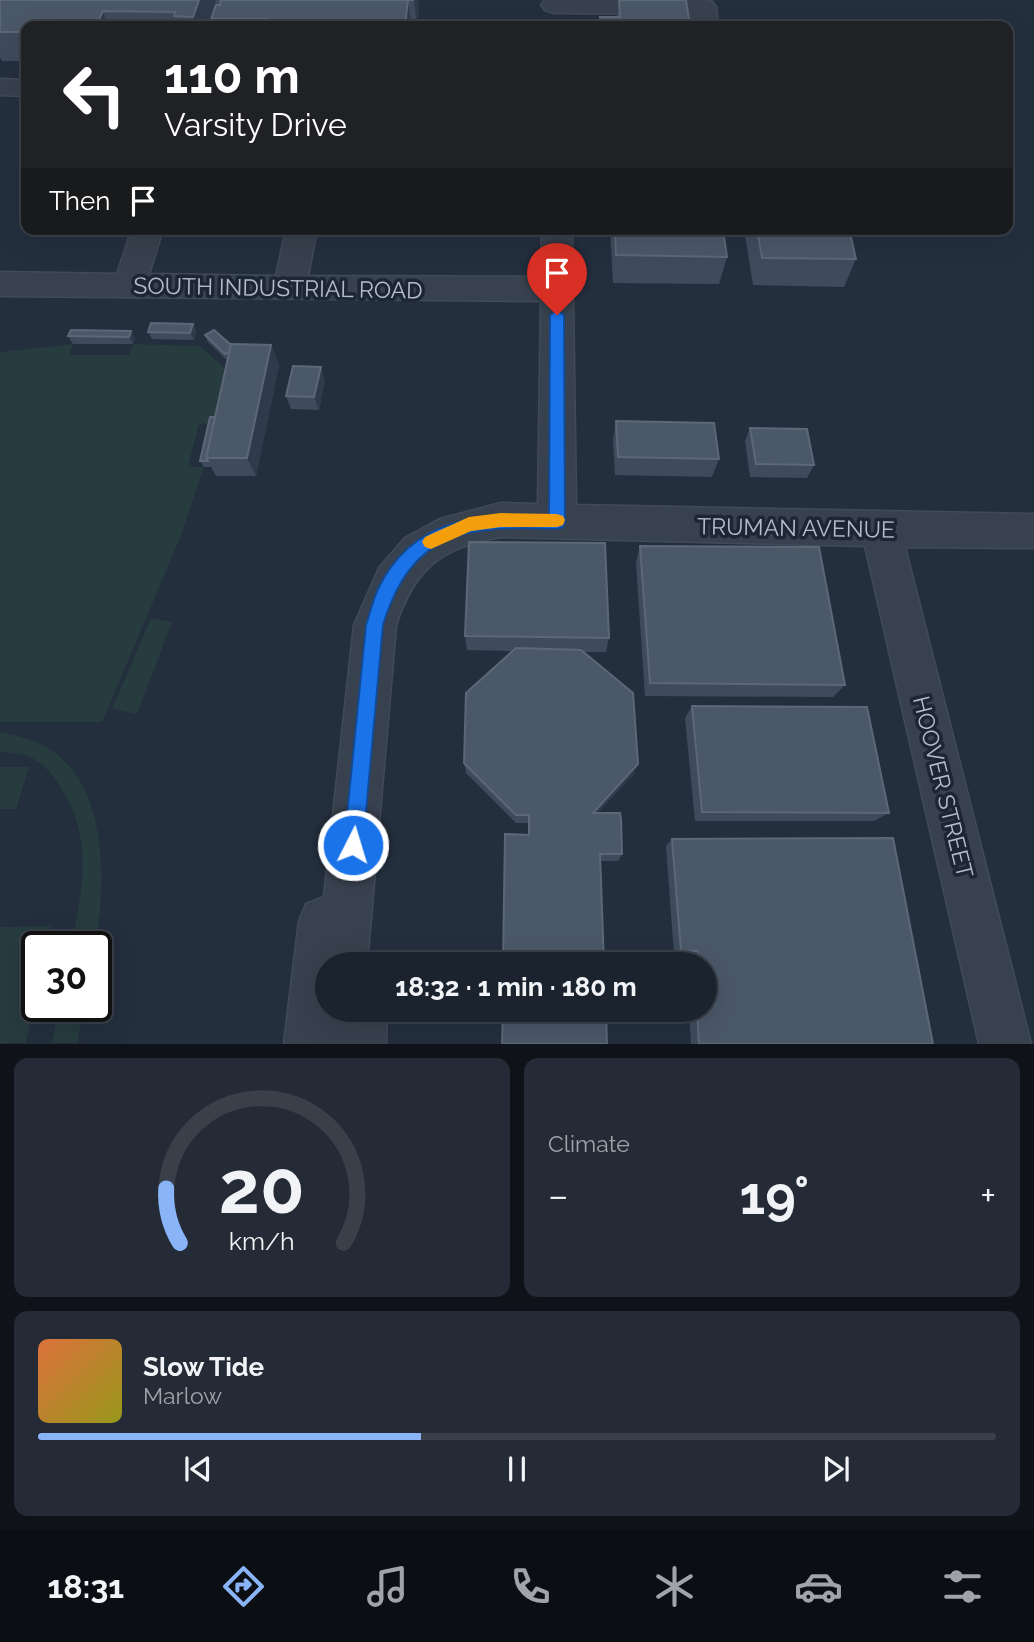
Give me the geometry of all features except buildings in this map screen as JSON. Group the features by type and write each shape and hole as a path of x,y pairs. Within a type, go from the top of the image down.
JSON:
{"street":[{"path":"554,10 703,7 704,21"},
{"path":"0,87 21,89"},
{"path":"130,286 146,235"},
{"path":"290,288 301,235"},
{"path":"557,235 557,522"},
{"name":"SOUTH INDUSTRIAL ROAD","path":"0,284 557,289"},
{"name":"TRUMAN AVENUE","path":"375,625 385,591 405,562 437,536 469,524 501,520 881,530 1034,531"},
{"name":"HOOVER STREET","path":"881,530 1004,1044"},
{"path":"343,952 375,625"},
{"path":"367,952 388,692 375,625"},
{"path":"310,1044 347,693 375,625"},
{"path":"335,1044 337,1022"},
{"path":"359,1044 361,1022"}],"green space":[{"path":"73,344 69,355 129,355 133,344 199,346 225,368 213,423 199,424 188,467 204,467 182,533 102,722 0,722 0,352"},
{"path":"151,618 172,622 137,714 112,709"},
{"path":"0,733 36,742 62,759 81,783 93,813 100,846 101,880 97,931 74,931 83,866 82,847 72,808 59,784 43,765 32,758 0,752"},
{"path":"0,767 29,767 16,809 0,809"},
{"path":"51,926 50,931 21,931 21,1022 31,1022 26,1043 0,1043 0,927"},
{"path":"56,1022 81,1022 77,1043 52,1043"}],"slow traffic":[{"path":"431,542 437,536 469,524 501,520 557,520"}],"route":[{"path":"353,845 375,625 385,591 405,562 437,536 469,524 501,520 557,522 557,315"}]}
